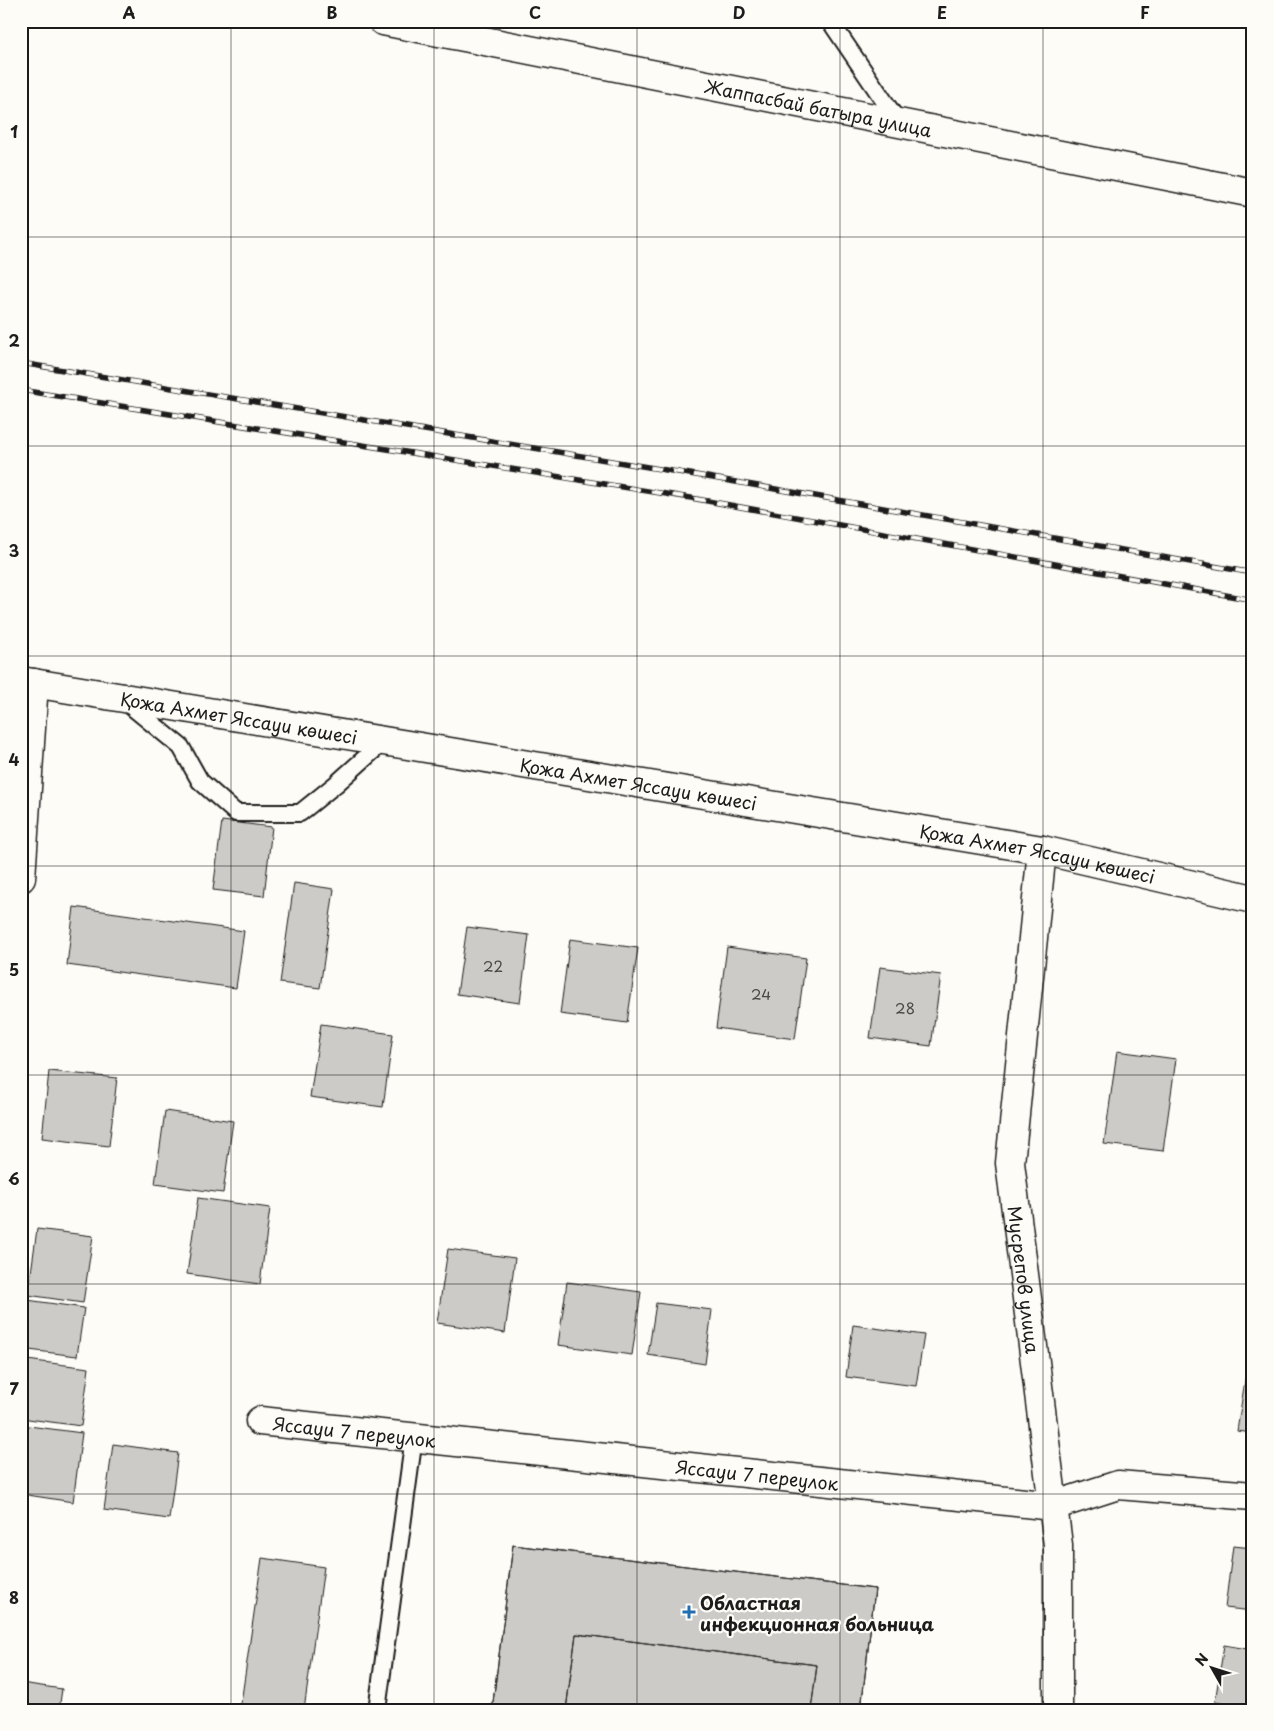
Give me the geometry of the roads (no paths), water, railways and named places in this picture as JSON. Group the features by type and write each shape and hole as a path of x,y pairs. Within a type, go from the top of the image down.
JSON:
{"street":[{"name":"Жаппасбай батыра улица","path":"383,21 1253,193"},
{"name":"Қожа Ахмет Яссауи көшесі","path":"27,682 1042,850 1253,898"},
{"path":"21,878 27,682"},
{"name":"Мусрепов улица","path":"1042,850 1010,1163 1058,1545 1058,1710"},
{"name":"Яссауи 7 переулок","path":"260,1421 1053,1506 1118,1485 1253,1496"}],"lane":[{"path":"830,21 899,123"},
{"path":"121,697 181,746 200,781 236,813 300,813 384,741"},
{"path":"377,1710 414,1437"}],"railway":[{"path":"21,363 690,474 1253,573"},
{"path":"21,390 691,498 1253,600"}],"place":[{"name":"Областная инфекционная больница","path":"689,1612"}]}
